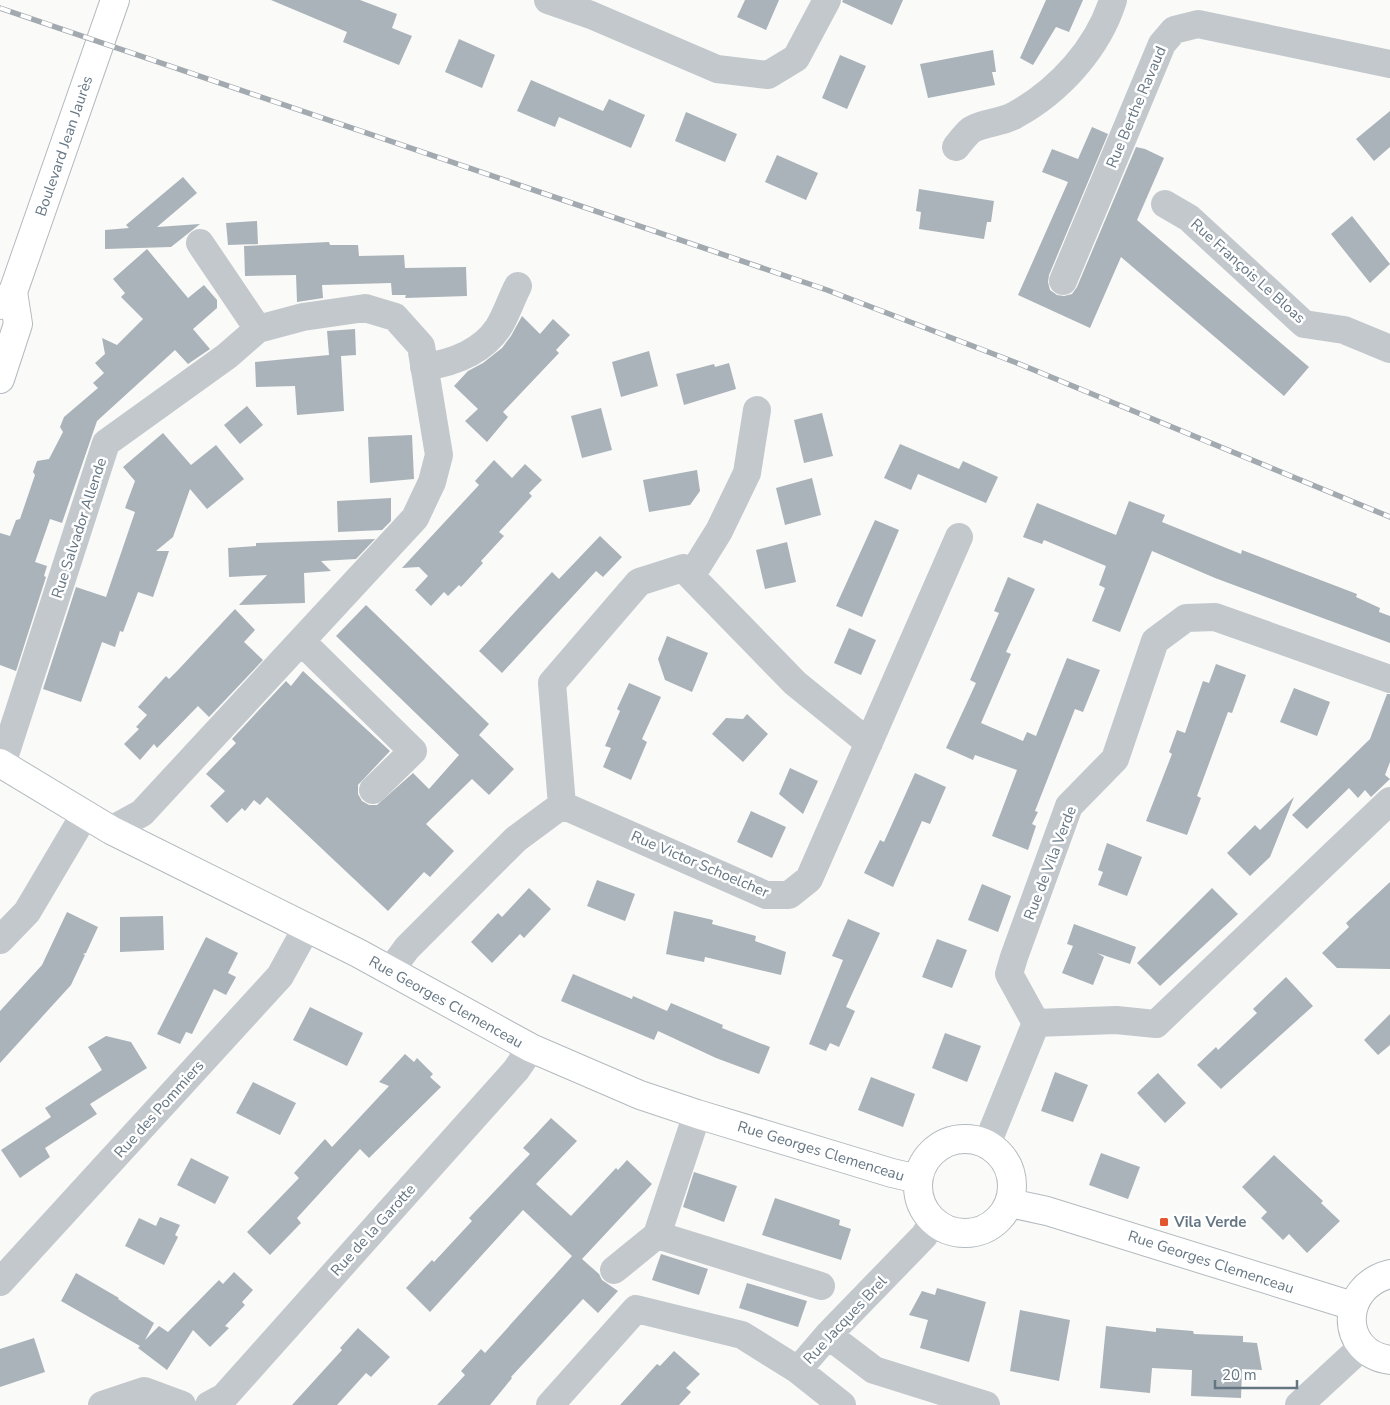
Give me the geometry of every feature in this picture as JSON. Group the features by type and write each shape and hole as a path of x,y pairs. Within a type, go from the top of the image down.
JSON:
{"street":[{"name":"Boulevard Jean Jaurès","path":"0,379 18,324 6,299 115,0"},
{"path":"548,0 594,8 717,69 768,75 796,58 827,0"},
{"path":"956,147 971,130 1015,116 1052,88 1088,52 1108,17 1113,0"},
{"name":"Rue Berthe Ravaud","path":"1063,281 1162,44 1174,30 1198,24 1390,64"},
{"name":"Rue François Le Bloas","path":"1165,204 1189,218 1304,324 1344,330 1390,349"},
{"path":"200,243 258,329"},
{"path":"424,367 444,364 469,355 498,328 518,286"},
{"name":"Rue Salvador Allende","path":"1,764 106,443 227,356 258,329 303,317 365,308 395,317 420,346 439,455 432,482 415,518 142,813 112,830"},
{"path":"691,576 718,531 747,473 757,410"},
{"name":"Rue Victor Schoelcher","path":"562,805 766,895 789,896 808,878 959,537"},
{"path":"390,971 407,948 516,839 562,805 552,683 639,582 683,568 795,683 869,743"},
{"name":"Rue de Vila Verde","path":"1036,1023 1009,974 1014,957 1069,806 1115,759 1155,641 1186,618 1215,616 1390,679"},
{"path":"302,641 413,751 373,790"},
{"name":"Rue Georges Clemenceau","path":"1,764 112,830 307,927 531,1048 640,1095 892,1173 918,1179"},
{"path":"934,1222 946,1230 964,1234 982,1232 997,1222 1010,1203 1012,1190 1011,1173 1003,1158 987,1144 1036,1023 1116,1020 1156,1024 1390,801"},
{"path":"0,940 27,912 85,814"},
{"name":"Rue des Pommiers","path":"0,1282 280,976 307,927"},
{"name":"Rue de la Garotte","path":"208,1405 224,1397 516,1070 531,1048"},
{"path":"614,1270 657,1235 697,1114"},
{"name":"Rue Georges Clemenceau","path":"934,1222 920,1201 918,1179 924,1162 937,1148 954,1140 972,1139 987,1144"},
{"name":"Rue Georges Clemenceau","path":"1010,1203 1047,1211 1353,1306"},
{"name":"Rue Jacques Brel","path":"550,1405 636,1309 742,1335 798,1370 828,1335 924,1236 934,1222"},
{"path":"657,1235 821,1286"},
{"path":"1390,1274 1378,1277 1367,1284 1358,1294 1353,1306 1351,1319 1354,1332 1363,1346 1382,1359 1390,1360"},
{"path":"828,1335 874,1370 986,1405"},
{"path":"1299,1405 1363,1346"},
{"path":"798,1370 842,1405"},
{"path":"102,1405 144,1391 182,1405"}],"building":[{"path":"271,0 360,0 397,14 392,28 412,36 399,65 343,42 347,32"},
{"path":"745,0 779,0 766,30 737,17"},
{"path":"843,0 903,0 892,25 842,2"},
{"path":"1046,0 1083,0 1069,32 1056,27 1033,65 1020,58"},
{"path":"459,39 495,55 482,88 445,72"},
{"path":"993,50 996,72 992,72 995,85 928,98 920,64"},
{"path":"840,55 866,66 847,109 822,98"},
{"path":"531,80 603,111 609,99 645,115 631,148 559,117 555,127 517,111"},
{"path":"1390,111 1390,147 1374,161 1356,139"},
{"path":"686,112 737,134 725,162 675,141"},
{"path":"1092,127 1108,134 1049,275 1050,290 1057,295 1064,296 1072,294 1077,287 1136,147 1145,149 1164,158 1137,220 1309,367 1284,396 1121,257 1090,328 1018,295 1068,182 1042,172 1052,149 1078,159"},
{"path":"777,155 818,173 806,200 765,182"},
{"path":"183,177 197,193 157,227 200,224 171,247 105,249 105,230 129,228 126,225"},
{"path":"919,189 994,201 991,222 987,222 984,239 919,229 921,212 916,211"},
{"path":"1352,216 1390,264 1370,283 1331,234"},
{"path":"257,221 258,244 228,245 226,223"},
{"path":"329,242 330,245 358,245 359,256 404,255 405,268 466,267 467,296 405,298 406,295 392,295 391,283 322,285 323,298 297,302 296,275 245,276 244,246"},
{"path":"147,249 188,298 204,285 217,300 217,308 193,329 210,349 188,364 175,350 97,421 62,523 50,519 35,562 47,566 44,576 46,577 16,671 0,665 0,533 10,536 16,520 20,519 35,475 33,472 37,461 49,459 63,432 60,427 64,417 98,388 93,383 104,373 95,363 105,354 102,338 117,345 143,319 121,297 125,293 113,279"},
{"path":"522,316 540,334 553,319 570,335 556,350 559,353 503,412 508,417 487,442 465,421 478,409 454,386 468,371 483,363 502,348"},
{"path":"355,329 356,355 341,356 344,411 297,415 295,386 256,387 255,362 329,355 327,331"},
{"path":"649,351 658,386 621,397 612,362"},
{"path":"729,363 736,389 684,405 676,374 714,364 715,367"},
{"path":"247,406 263,425 240,444 224,425"},
{"path":"601,408 612,450 582,458 571,416"},
{"path":"822,413 833,456 804,463 794,420"},
{"path":"163,433 191,465 216,445 244,479 207,509 190,489 173,537 156,551 169,551 153,597 138,592 123,632 120,631 115,647 102,642 81,702 43,689 76,587 106,597 135,512 125,508 135,481 123,467"},
{"path":"412,435 414,479 370,483 368,437"},
{"path":"900,444 959,469 963,461 998,477 986,503 918,474 911,490 884,478"},
{"path":"494,460 512,478 525,464 542,480 529,493 532,496 499,532 504,536 481,561 483,563 461,587 459,585 448,596 444,592 431,606 415,590 428,576 419,567 402,568 479,485 475,481"},
{"path":"697,470 700,491 690,505 649,512 643,480"},
{"path":"812,478 821,515 785,525 776,488"},
{"path":"391,498 391,521 382,530 338,532 337,501"},
{"path":"1129,501 1165,515 1162,522 1241,554 1242,550 1357,594 1356,597 1380,608 1379,612 1390,616 1390,643 1215,578 1152,551 1120,632 1092,621 1105,588 1099,585 1106,566 1044,540 1042,544 1023,537 1037,503 1116,535"},
{"path":"875,520 899,530 862,617 836,606"},
{"path":"600,536 622,557 603,577 596,571 502,673 479,651 552,572 559,579"},
{"path":"375,539 356,559 321,561 331,571 304,573 305,603 239,605 267,575 229,577 228,548 256,546 256,543"},
{"path":"787,542 796,582 765,589 756,550"},
{"path":"1008,577 1035,589 1006,652 1011,654 981,723 1023,741 1027,732 1036,736 1067,658 1100,670 1083,712 1075,709 1035,811 1038,812 1032,824 1036,826 1028,850 992,836 1017,770 975,755 973,760 946,748 976,683 970,680 999,613 994,611"},
{"path":"366,605 489,724 479,735 514,769 489,795 472,779 426,824 454,851 430,877 424,872 388,911 267,797 260,805 254,800 245,811 242,808 227,823 210,806 225,791 206,774 236,743 232,739 286,681 291,686 303,671 390,751 358,785 358,794 362,801 369,805 377,805 413,773 429,789 459,755 336,636"},
{"path":"235,609 255,630 244,642 263,660 209,717 198,706 157,748 154,744 140,760 124,744 139,729 136,727 147,715 138,707 166,676 169,679 179,669"},
{"path":"849,628 876,640 861,675 834,663"},
{"path":"667,636 708,653 692,692 665,680 658,659"},
{"path":"1216,664 1246,675 1232,713 1228,712 1197,796 1201,798 1187,835 1146,821 1172,754 1169,752 1177,730 1185,733 1203,681 1209,683"},
{"path":"629,683 661,697 642,739 647,742 631,780 603,767 611,748 605,746 620,711 617,709"},
{"path":"1294,688 1330,702 1317,736 1280,722"},
{"path":"1387,694 1390,694 1390,762 1385,775 1390,779 1371,797 1365,790 1358,798 1349,788 1307,829 1292,815 1370,739"},
{"path":"747,714 768,734 743,762 712,734 726,718 743,719"},
{"path":"790,768 818,781 803,814 779,794"},
{"path":"915,773 946,787 930,824 922,821 893,887 864,873 880,840 884,842"},
{"path":"1294,797 1270,857 1250,876 1227,853 1255,825 1260,830"},
{"path":"751,811 786,827 772,858 737,842"},
{"path":"1107,843 1142,857 1127,896 1098,885 1103,872 1098,870"},
{"path":"597,880 635,894 625,921 587,906"},
{"path":"1390,882 1390,969 1337,968 1322,953 1349,927 1346,923"},
{"path":"982,884 1011,896 998,932 968,920"},
{"path":"529,888 551,909 524,938 520,934 492,963 471,942 498,913 502,917"},
{"path":"1212,888 1238,914 1160,986 1137,963"},
{"path":"674,911 713,920 712,924 756,936 755,941 786,952 781,975 705,957 704,962 666,954"},
{"path":"67,912 98,927 86,953 83,954 85,955 71,985 0,1063 0,1011 42,965"},
{"path":"163,916 164,950 120,952 120,917"},
{"path":"848,919 880,933 846,1007 855,1011 839,1047 830,1043 826,1051 809,1044 843,960 832,956"},
{"path":"1074,924 1136,947 1130,964 1097,953 1104,957 1093,985 1062,973 1073,946 1067,944"},
{"path":"206,937 238,953 228,973 236,977 226,995 214,989 192,1034 186,1032 180,1044 157,1034"},
{"path":"937,939 967,950 952,988 922,977"},
{"path":"573,974 632,999 633,996 667,1011 671,1003 723,1025 722,1028 770,1047 759,1074 716,1058 658,1031 654,1040 561,1001"},
{"path":"1286,977 1313,1006 1221,1089 1197,1065 1216,1047 1218,1050 1257,1013 1253,1009"},
{"path":"310,1007 363,1033 347,1066 293,1040"},
{"path":"1390,1014 1390,1045 1378,1055 1364,1040"},
{"path":"945,1033 981,1046 967,1082 932,1068"},
{"path":"106,1036 131,1042 147,1068 90,1104 97,1114 45,1148 50,1157 20,1178 1,1150 51,1117 45,1108 102,1070 88,1047"},
{"path":"405,1054 414,1062 417,1058 433,1074 430,1077 441,1087 369,1158 360,1149 297,1218 301,1223 270,1255 247,1232 299,1178 294,1173 325,1139 332,1147 389,1086 379,1082"},
{"path":"1055,1072 1088,1085 1073,1122 1041,1111"},
{"path":"1158,1073 1186,1103 1165,1123 1137,1093"},
{"path":"871,1077 915,1094 903,1127 858,1110"},
{"path":"253,1082 296,1103 280,1135 236,1113"},
{"path":"551,1118 577,1141 536,1184 571,1216 616,1168 618,1170 627,1160 652,1184 582,1259 599,1274 602,1280 618,1291 598,1313 583,1299 511,1377 490,1405 437,1405 465,1375 461,1371 481,1349 485,1353 572,1256 523,1210 430,1312 406,1288 432,1260 434,1262 472,1221 469,1218 530,1154 523,1148"},
{"path":"1101,1153 1140,1167 1128,1199 1089,1185"},
{"path":"1274,1155 1323,1201 1321,1203 1340,1221 1307,1253 1289,1234 1283,1240 1261,1218 1267,1212 1242,1187"},
{"path":"191,1158 229,1177 215,1204 177,1185"},
{"path":"694,1172 737,1186 724,1222 683,1207"},
{"path":"775,1198 840,1220 839,1225 851,1229 841,1260 762,1235"},
{"path":"160,1217 180,1225 175,1235 178,1237 164,1265 125,1246 139,1218 156,1226"},
{"path":"661,1254 708,1269 699,1295 652,1280"},
{"path":"234,1272 253,1290 242,1302 245,1305 225,1326 229,1328 210,1347 193,1330 167,1370 138,1348 140,1346 61,1301 76,1273 119,1298 154,1323 145,1340 159,1326 168,1332 219,1280 223,1284"},
{"path":"747,1283 807,1301 798,1327 739,1308"},
{"path":"937,1288 986,1302 969,1362 920,1348 928,1320 909,1315 922,1291 935,1295"},
{"path":"1020,1310 1070,1320 1059,1381 1010,1371"},
{"path":"1106,1326 1156,1332 1156,1328 1193,1331 1194,1334 1243,1336 1243,1342 1257,1343 1262,1370 1242,1369 1241,1398 1191,1396 1192,1370 1152,1368 1150,1393 1100,1388"},
{"path":"358,1328 390,1357 371,1377 366,1373 337,1405 292,1405 342,1350 340,1348"},
{"path":"34,1338 45,1372 0,1387 0,1349"},
{"path":"674,1351 700,1374 686,1388 691,1392 679,1405 620,1405 657,1364 660,1366"}],"railway":[{"path":"0,8 827,290 1017,363 1390,517"}],"place":[{"name":"Vila Verde","path":"1164,1222"}]}
